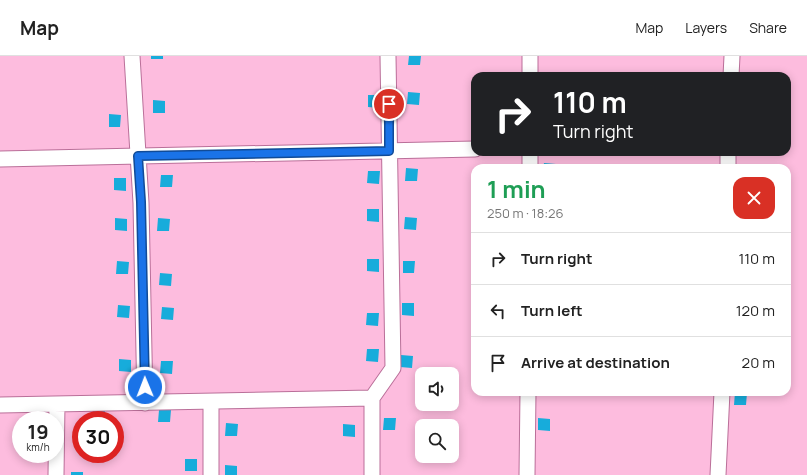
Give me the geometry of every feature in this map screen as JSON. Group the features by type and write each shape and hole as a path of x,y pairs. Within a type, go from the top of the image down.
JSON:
{"street":[{"path":"132,56 141,202 146,403"},
{"path":"372,475 372,398 393,368 388,56"},
{"path":"530,56 530,72"},
{"path":"731,72 732,56"},
{"path":"0,159 471,149"},
{"path":"527,475 528,396"},
{"path":"718,475 722,396"},
{"path":"0,405 372,398"},
{"path":"211,402 211,475"},
{"path":"56,475 57,404"}],"building":[{"path":"151,56 163,56 163,59 151,59"},
{"path":"409,56 421,56 420,65 408,65"},
{"path":"408,92 420,93 419,105 407,104"},
{"path":"368,95 380,95 380,108 368,107"},
{"path":"153,100 165,101 165,113 153,113"},
{"path":"109,114 121,115 120,127 109,127"},
{"path":"406,168 418,169 417,181 405,181"},
{"path":"368,171 380,171 379,184 367,183"},
{"path":"161,175 173,175 172,187 160,187"},
{"path":"114,178 126,178 126,191 114,190"},
{"path":"367,209 379,209 379,222 367,221"},
{"path":"405,217 417,218 416,230 404,229"},
{"path":"115,218 127,219 127,231 115,230"},
{"path":"158,218 170,219 169,231 157,231"},
{"path":"367,259 379,259 379,272 367,271"},
{"path":"117,261 129,262 128,274 116,274"},
{"path":"403,261 415,261 414,273 403,273"},
{"path":"160,273 172,274 171,286 159,285"},
{"path":"402,303 414,303 414,316 402,315"},
{"path":"118,305 130,306 129,318 117,317"},
{"path":"162,307 174,308 173,320 161,319"},
{"path":"367,313 379,313 378,326 366,325"},
{"path":"367,349 379,349 378,362 366,361"},
{"path":"401,355 413,356 412,368 400,367"},
{"path":"119,359 131,360 131,372 119,371"},
{"path":"161,361 173,361 172,374 160,373"},
{"path":"735,396 747,396 746,405 734,405"},
{"path":"159,410 171,410 170,422 158,422"},
{"path":"384,418 396,418 395,430 383,430"},
{"path":"538,418 550,419 550,431 538,430"},
{"path":"226,423 238,424 237,436 225,436"},
{"path":"343,424 355,425 355,437 343,436"},
{"path":"185,459 197,459 197,471 185,471"},
{"path":"225,465 237,466 237,475 225,475"},
{"path":"71,472 83,472 83,475 71,475"}],"route":[{"path":"145,387 141,202 138,156 389,151 389,104"}]}
